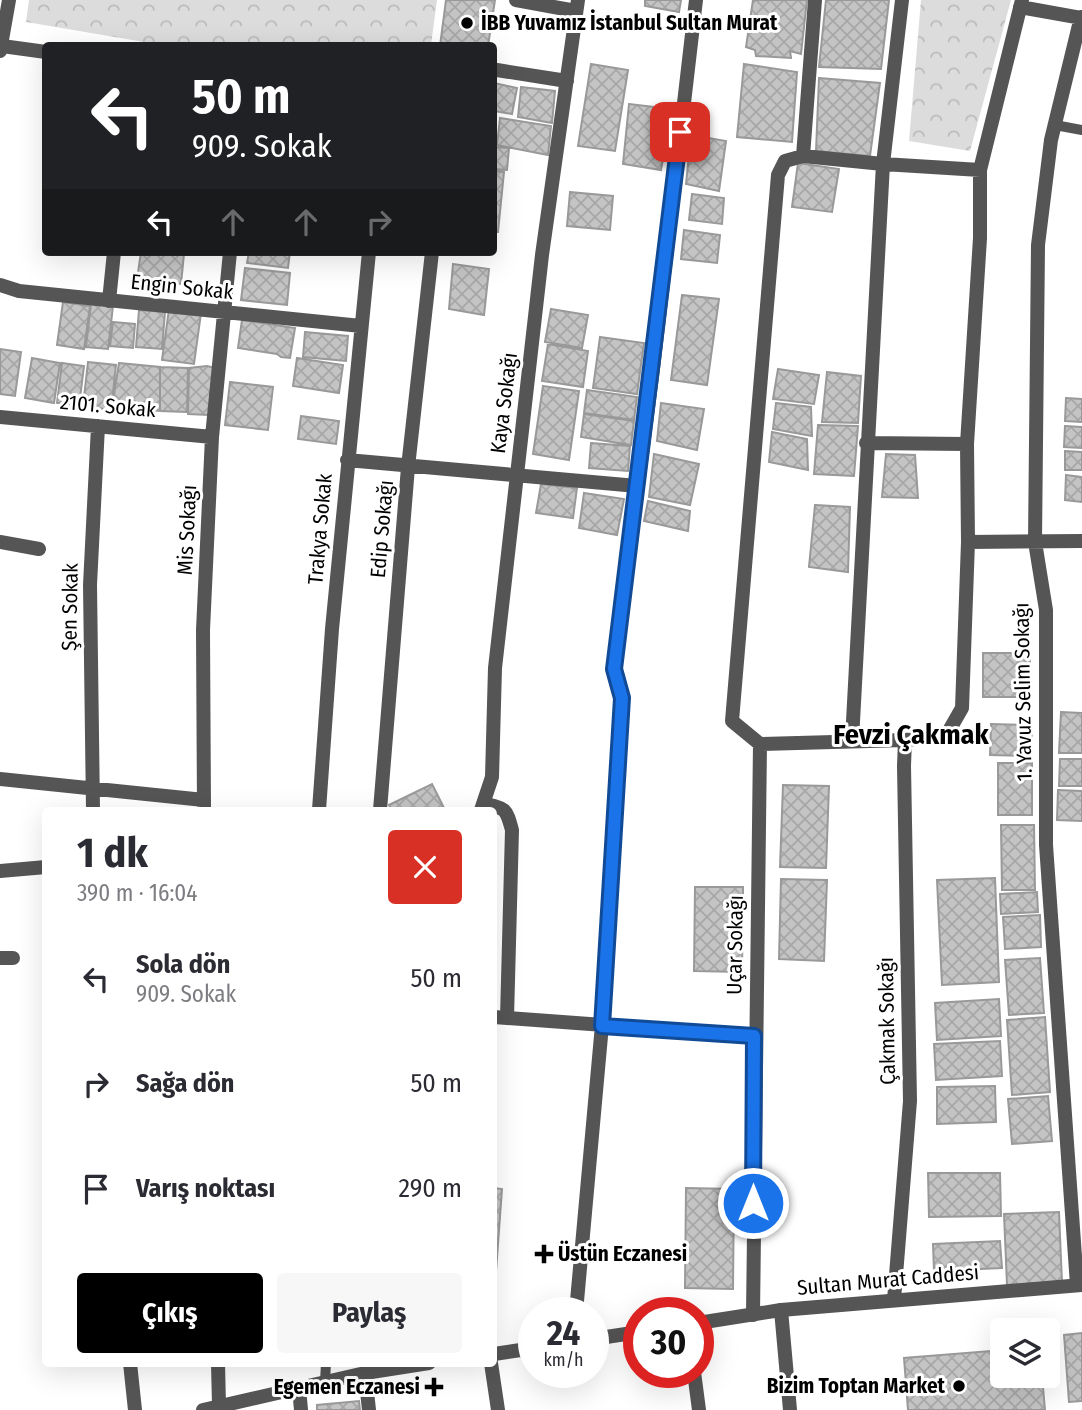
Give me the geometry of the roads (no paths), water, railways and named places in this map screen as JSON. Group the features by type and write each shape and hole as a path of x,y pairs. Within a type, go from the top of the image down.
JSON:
{"street":[{"path":"9,0 1,48 42,52"},
{"path":"516,0 577,5"},
{"path":"577,1297 602,1026 622,698 614,669 696,0"},
{"path":"803,156 815,0"},
{"path":"852,740 883,164 902,0"},
{"path":"980,170 803,156 785,161 778,175 732,721 760,744 905,740 946,736 962,708 968,542 967,444 980,238 980,170 1021,4 1082,18"},
{"name":"Kaya Sokağı","path":"482,807 492,777 495,668 542,255 577,5"},
{"name":"1. Yavuz Selim Sokağı","path":"1080,1285 1046,845 1046,610 1035,542 1038,246 1055,125 1082,18"},
{"path":"497,70 567,80"},
{"path":"109,301 114,256"},
{"name":"Mis Sokağı","path":"204,805 202,631 212,437 230,256"},
{"name":"Trakya Sokak","path":"318,807 347,460 369,256"},
{"name":"Edip Sokağı","path":"380,807 408,467 432,256"},
{"name":"Engin Sokak","path":"0,285 19,291 361,326"},
{"name":"2101. Sokak","path":"0,417 212,437"},
{"name":"Şen Sokak","path":"93,807 90,585 98,426"},
{"path":"866,443 967,444"},
{"path":"347,460 637,486"},
{"path":"968,542 1082,541"},
{"path":"0,542 39,549"},
{"name":"Çakmak Sokağı","path":"894,1300 910,1101 905,740"},
{"name":"Uçar Sokağı","path":"752,1315 760,744"},
{"path":"0,779 204,805"},
{"path":"497,808 507,812 512,830 500,1018 754,1036"},
{"path":"0,871 42,867"},
{"name":"Sultan Murat Caddesi","path":"714,1320 781,1310 1080,1285"},
{"path":"781,1310 789,1410"},
{"path":"497,1354 518,1350"},
{"path":"130,1367 135,1410"},
{"path":"218,1367 219,1406"},
{"path":"203,1410 242,1405 299,1388 404,1367"},
{"path":"492,1367 498,1410"},
{"path":"365,1373 369,1410"},
{"path":"299,1388 301,1410"},
{"path":"696,1388 699,1410"}],"lane":[{"path":"1055,125 1082,130"},
{"path":"326,1367 326,1382"}],"place":[{"name":"İBB Yuvamız İstanbul Sultan Murat","path":"467,23"},
{"name":"Üstün Eczanesi","path":"544,1254"},
{"name":"Bizim Toptan Market","path":"959,1386"},
{"name":"Egemen Eczanesi","path":"434,1387"}],"district":[{"name":"Fevzi Çakmak","path":"911,734"}]}
